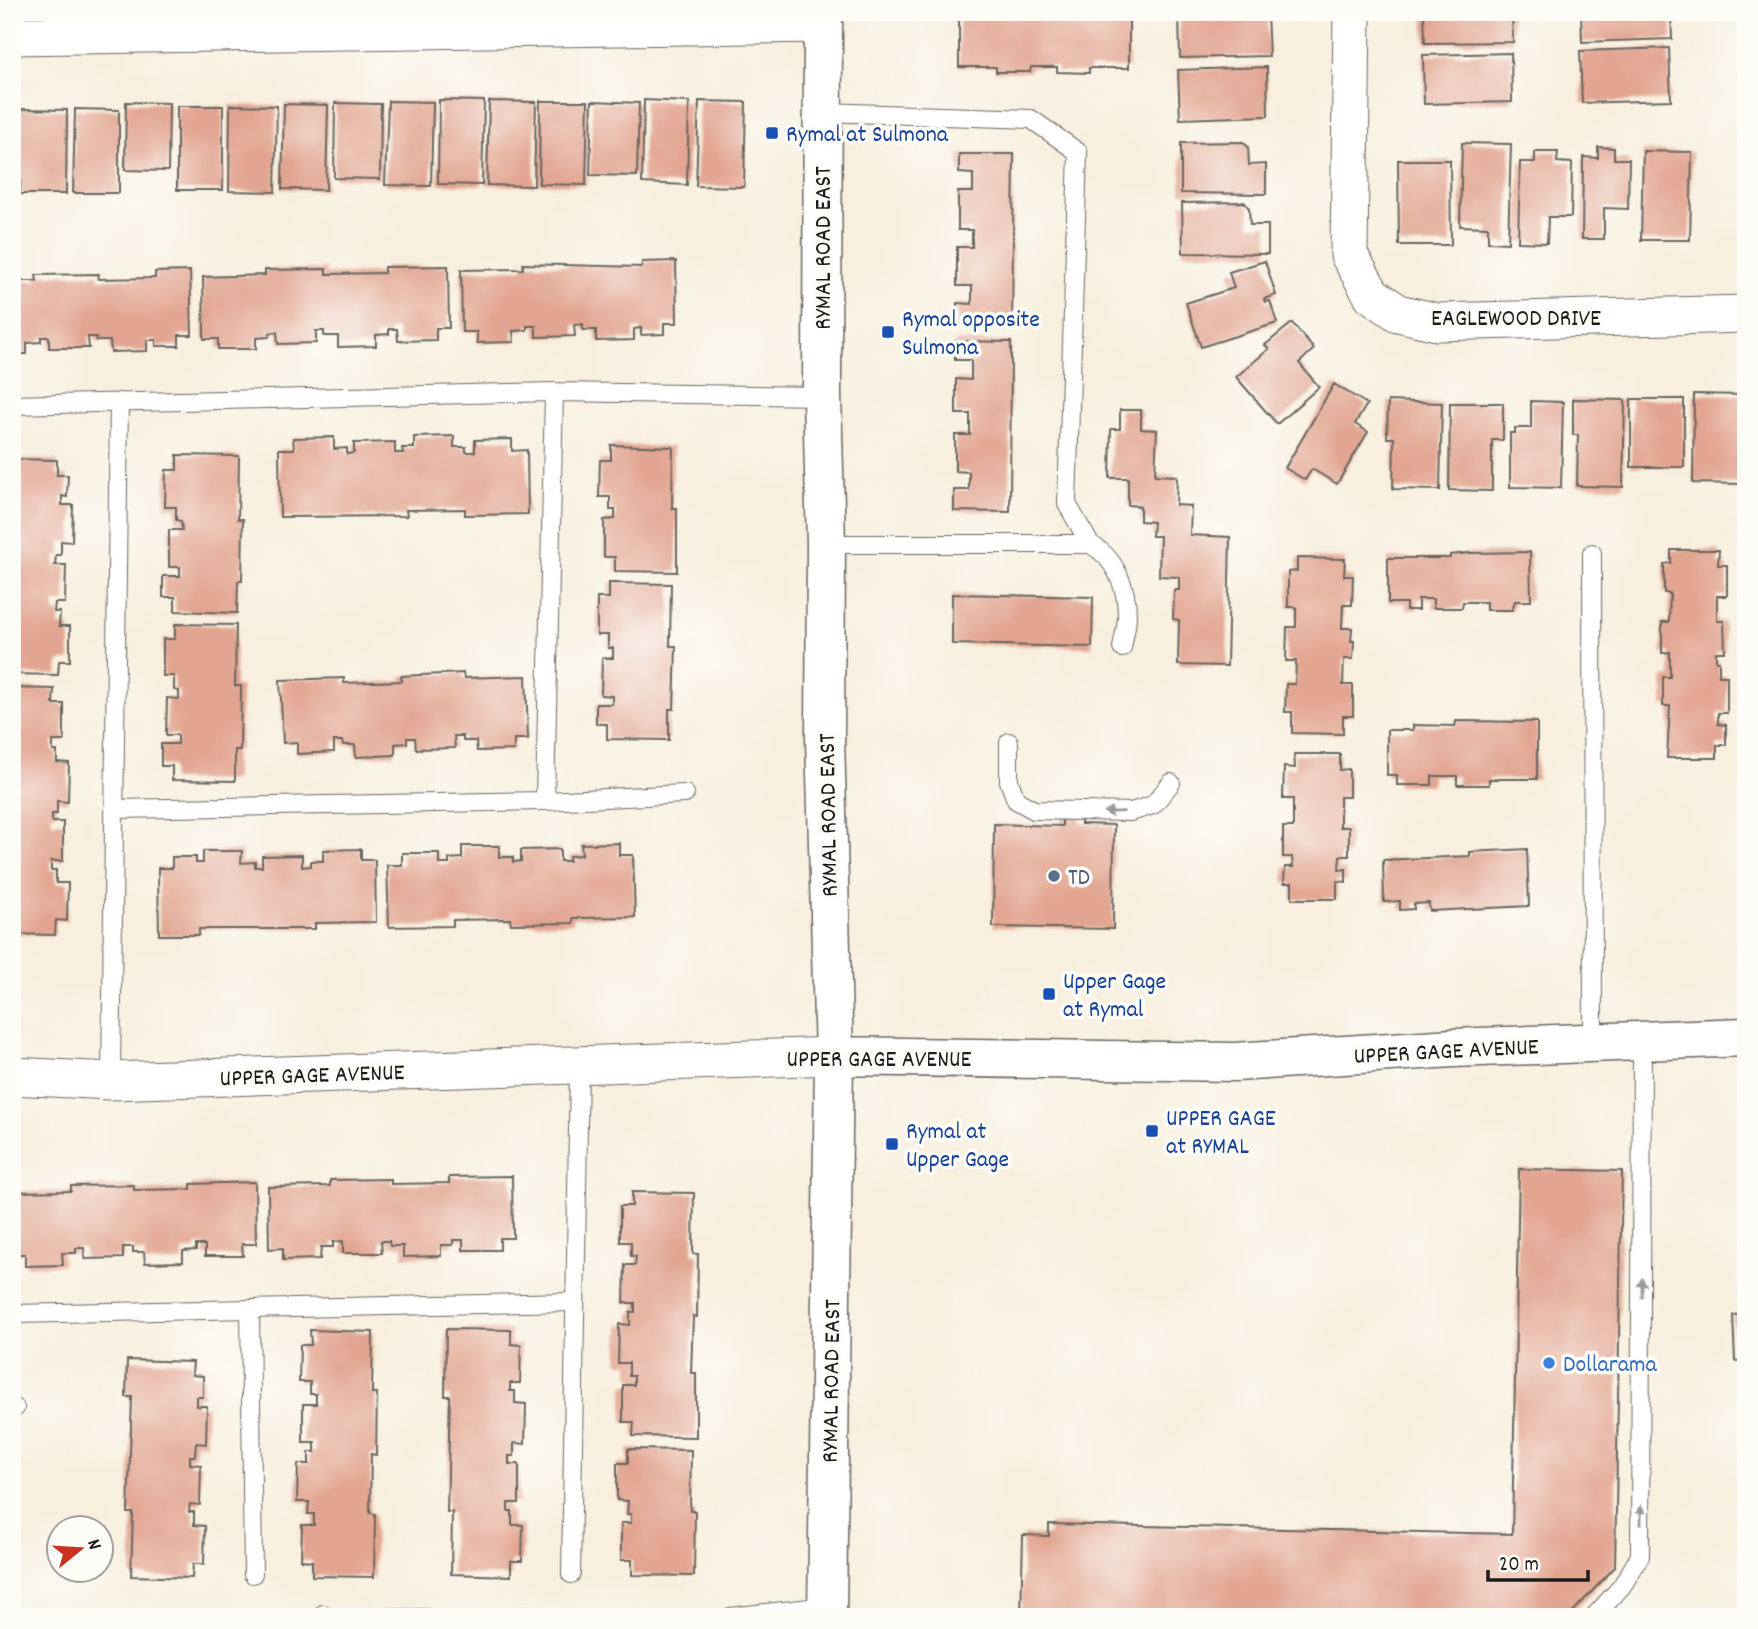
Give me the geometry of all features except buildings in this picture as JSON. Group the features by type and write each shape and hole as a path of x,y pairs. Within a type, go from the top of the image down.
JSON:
{"main road":[{"name":"RYMAL ROAD EAST","path":"823,18 825,738 834,1056 827,1611"},
{"name":"UPPER GAGE AVENUE","path":"834,1056 1235,1062 1593,1042 1746,1037"}],"street":[{"name":"EAGLEWOOD DRIVE","path":"1352,12 1349,255 1372,295 1398,313 1437,322 1746,314"},
{"path":"12,36 823,18"},
{"name":"UPPER GAGE AVENUE","path":"12,1076 111,1081 834,1056"}],"lane":[{"path":"822,112 1031,119 1078,152 1067,504 1090,544"},
{"path":"12,405 554,392 822,396"},
{"path":"545,801 554,392"},
{"path":"111,1081 119,402"},
{"path":"826,544 1090,544 1102,550 1122,580 1127,615 1122,648"},
{"path":"1592,553 1593,1042"},
{"path":"1009,742 1009,781 1016,800 1034,810 1131,812 1153,805 1171,783"},
{"path":"116,809 545,801 685,794"},
{"path":"1594,1617 1622,1586 1640,1556 1642,1041"},
{"path":"571,1574 579,1064"},
{"path":"12,1314 575,1302"},
{"path":"250,1309 253,1573"},
{"path":"730,1617 827,1611"}],"place":[{"name":"Rymal at Sulmona","path":"772,133"},
{"name":"Rymal opposite Sulmona","path":"888,332"},
{"name":"TD","path":"1054,876"},
{"name":"Upper Gage at Rymal","path":"1049,994"},
{"name":"UPPER GAGE at RYMAL","path":"1152,1131"},
{"name":"Rymal at Upper Gage","path":"892,1144"},
{"name":"Dollarama","path":"1549,1363"}]}
